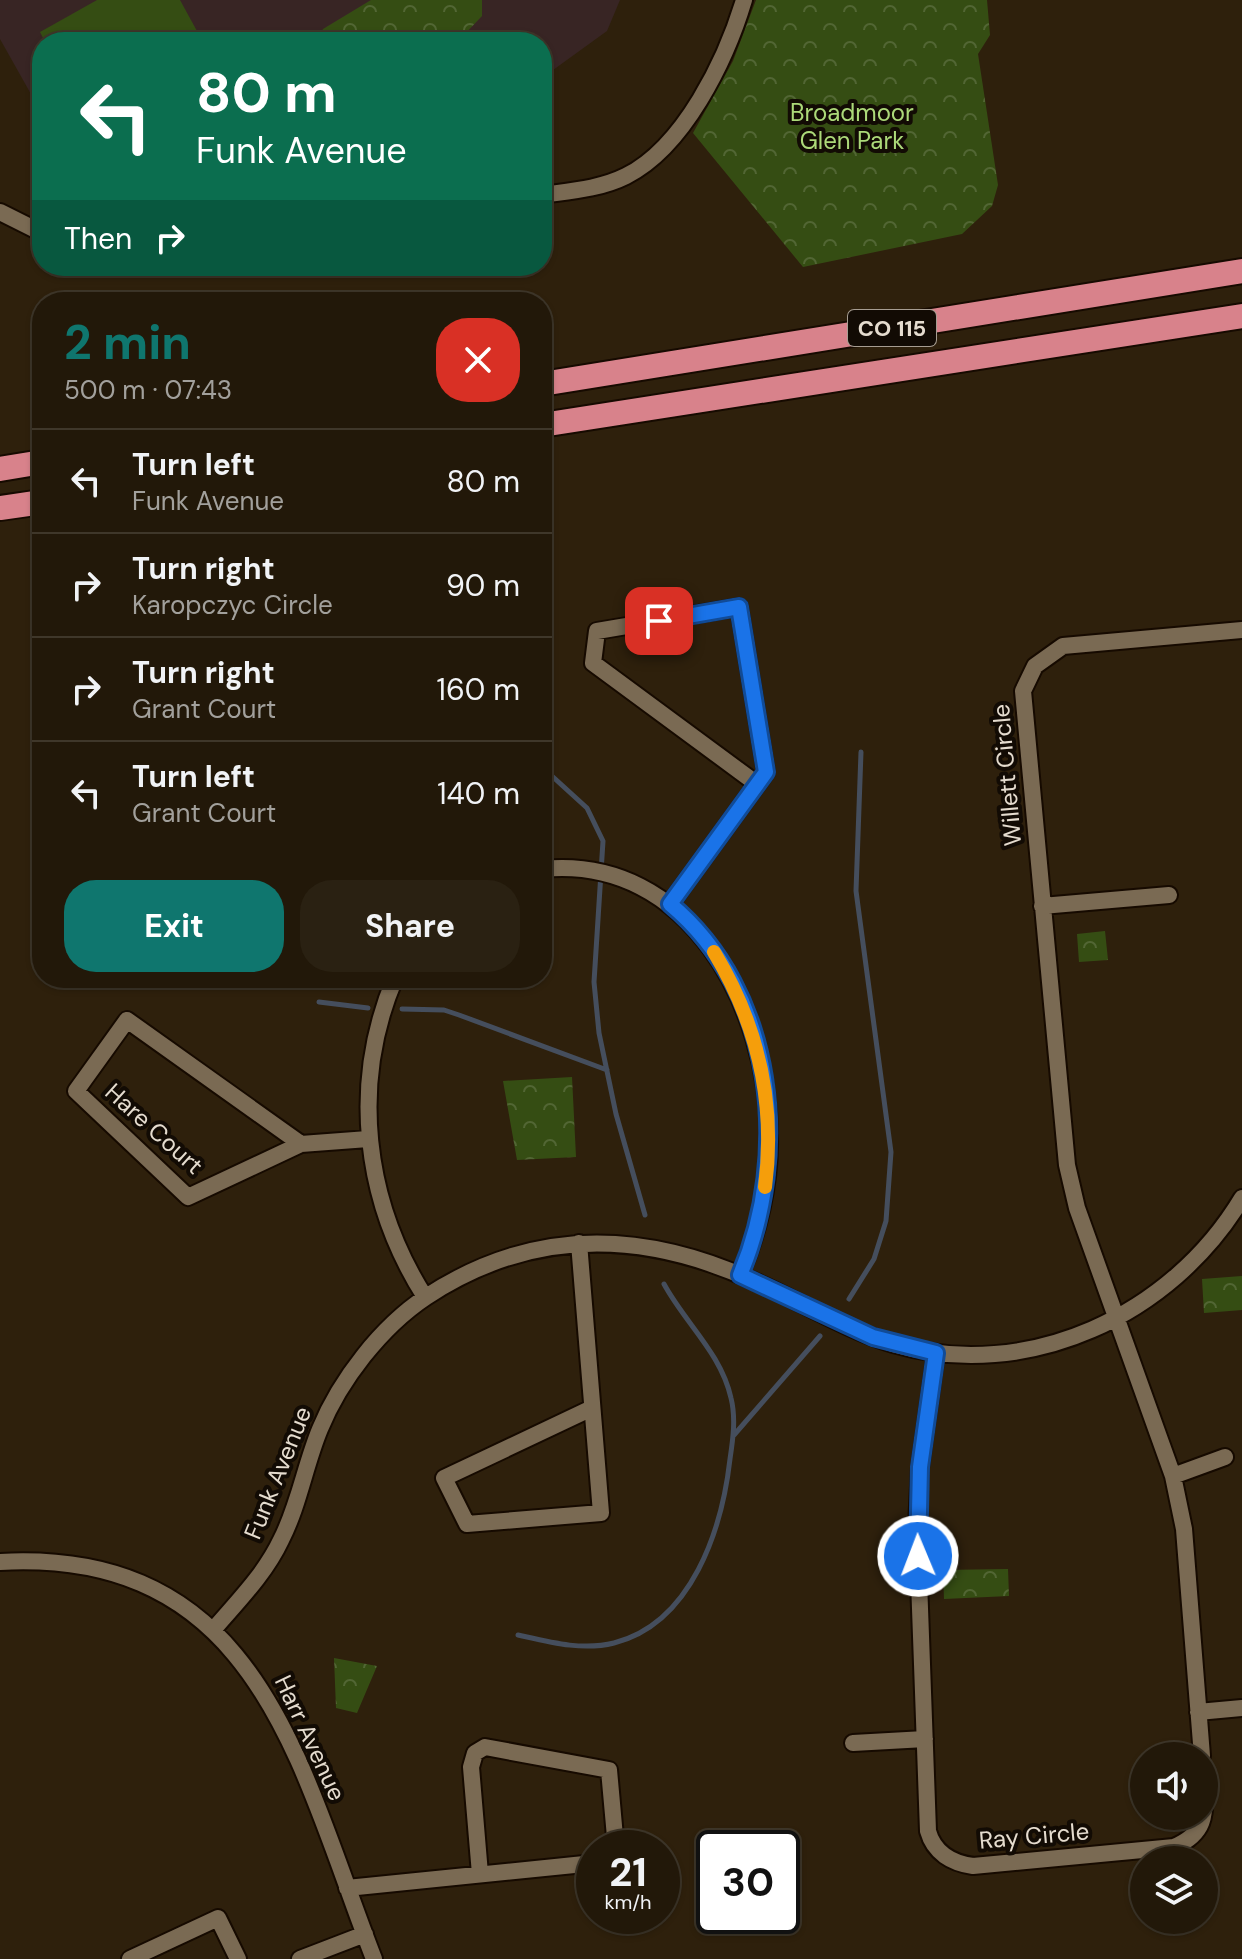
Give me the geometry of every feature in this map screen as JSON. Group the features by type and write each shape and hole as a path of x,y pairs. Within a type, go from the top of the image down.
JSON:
{"highway":[{"name":"CO 115","path":"552,382 1242,271"},
{"name":"CO 115","path":"552,423 1242,316"},
{"path":"0,469 32,464"},
{"path":"0,508 32,503"}],"street":[{"path":"552,193 607,184 634,172 659,154 675,136 724,53 744,0"},
{"path":"0,212 32,228"},
{"path":"670,904 766,772 739,607 597,631 593,663 757,784"},
{"name":"Willett Circle","path":"1117,1319 1077,1208 1067,1165 1023,691 1035,666 1063,646 1242,630"},
{"path":"552,869 575,868 605,874 640,887 670,904 700,933 734,987 757,1046 769,1140 759,1216 740,1275"},
{"path":"1042,906 1169,895"},
{"path":"392,988 372,1055 368,1139 389,1226 425,1297"},
{"name":"Hare Court","path":"301,1144 127,1020 76,1091 188,1197 301,1144 368,1139"},
{"name":"Funk Avenue","path":"214,1629 264,1570 281,1541 320,1429 335,1397 363,1359 425,1297 506,1259 579,1243 666,1249 740,1275 873,1337 936,1353 963,1355 1032,1348 1072,1338 1117,1319 1165,1288 1194,1262 1242,1198"},
{"path":"579,1243 601,1513 467,1524 444,1478 592,1408"},
{"path":"1117,1319 1173,1476 1184,1529 1201,1742"},
{"name":"Ray Circle","path":"936,1353 918,1498 930,1838 949,1859 967,1865 1174,1847 1189,1840 1199,1830"},
{"path":"1173,1476 1225,1457"},
{"name":"Harr Avenue","path":"0,1561 76,1565 120,1577 171,1599 214,1629 259,1682 283,1724 374,1959"},
{"path":"1198,1712 1242,1708"},
{"path":"853,1743 925,1739"},
{"path":"480,1874 471,1767 475,1753 485,1747 609,1770 614,1830"},
{"path":"347,1888 576,1865"},
{"path":"130,1959 218,1918 238,1959"},
{"path":"300,1959 365,1934"}],"shaded area":[{"path":"0,0 620,0 607,31 552,71 552,32 32,32 32,96 0,39"}],"green space":[{"path":"97,0 180,0 198,32 40,32"},
{"path":"371,0 482,0 482,16 467,32 322,32"},
{"name":"Broadmoor Glen Park","path":"756,0 987,0 990,35 978,54 998,185 992,206 962,234 803,267 693,133 733,61"},
{"path":"1105,931 1108,960 1079,962 1077,934"},
{"path":"572,1077 576,1157 517,1160 503,1081"},
{"path":"1242,1276 1242,1310 1204,1313 1202,1279"},
{"path":"1008,1569 1009,1596 944,1599 943,1570"},
{"path":"334,1658 377,1666 357,1713 336,1708"}],"waterway":[{"path":"849,1299 874,1259 886,1221 891,1152 856,891 861,752"},
{"path":"552,776 587,808 603,841 594,982 599,1033 616,1114 645,1215"},
{"path":"319,1002 368,1008"},
{"path":"402,1009 444,1010 607,1070"},
{"path":"518,1635 566,1645 590,1646 614,1643 641,1632 664,1616 683,1594 710,1543 726,1486 733,1436 733,1406 726,1382 711,1352 664,1284"},
{"path":"734,1435 820,1336"}],"slow traffic":[{"path":"714,952 734,987 757,1046 768,1108 765,1187"}],"route":[{"path":"659,621 739,607 766,772 670,904 700,933 734,987 757,1046 763,1075 768,1108 768,1162 759,1216 740,1275 873,1337 936,1353 920,1467 918,1556"}]}
